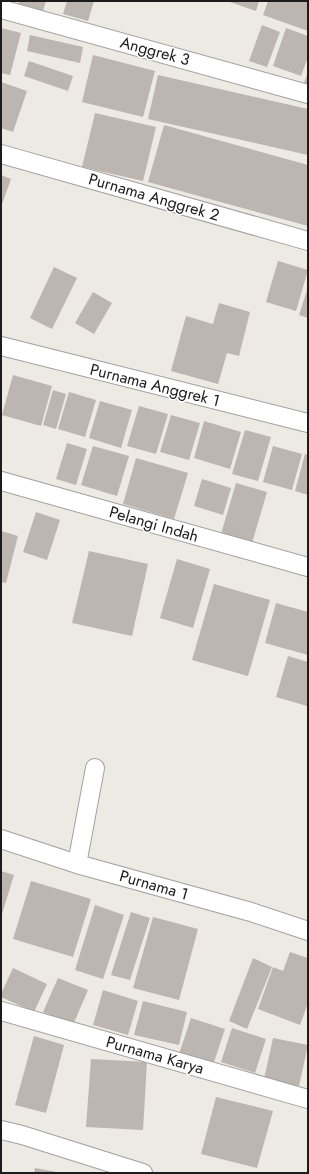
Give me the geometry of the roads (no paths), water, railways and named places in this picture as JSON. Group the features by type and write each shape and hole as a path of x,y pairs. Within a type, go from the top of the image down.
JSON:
{"street":[{"name":"Anggrek 3","path":"1,9 308,94"},
{"name":"Purnama Anggrek 2","path":"1,154 308,240"},
{"name":"Purnama Anggrek 1","path":"1,346 308,423"},
{"name":"Pelangi Indah","path":"1,480 308,567"},
{"path":"77,864 95,768"},
{"name":"Purnama 1","path":"1,839 77,864 251,912 308,931"},
{"name":"Purnama Karya","path":"1,1011 308,1099"},
{"path":"1,1130 22,1135 143,1173"}]}
